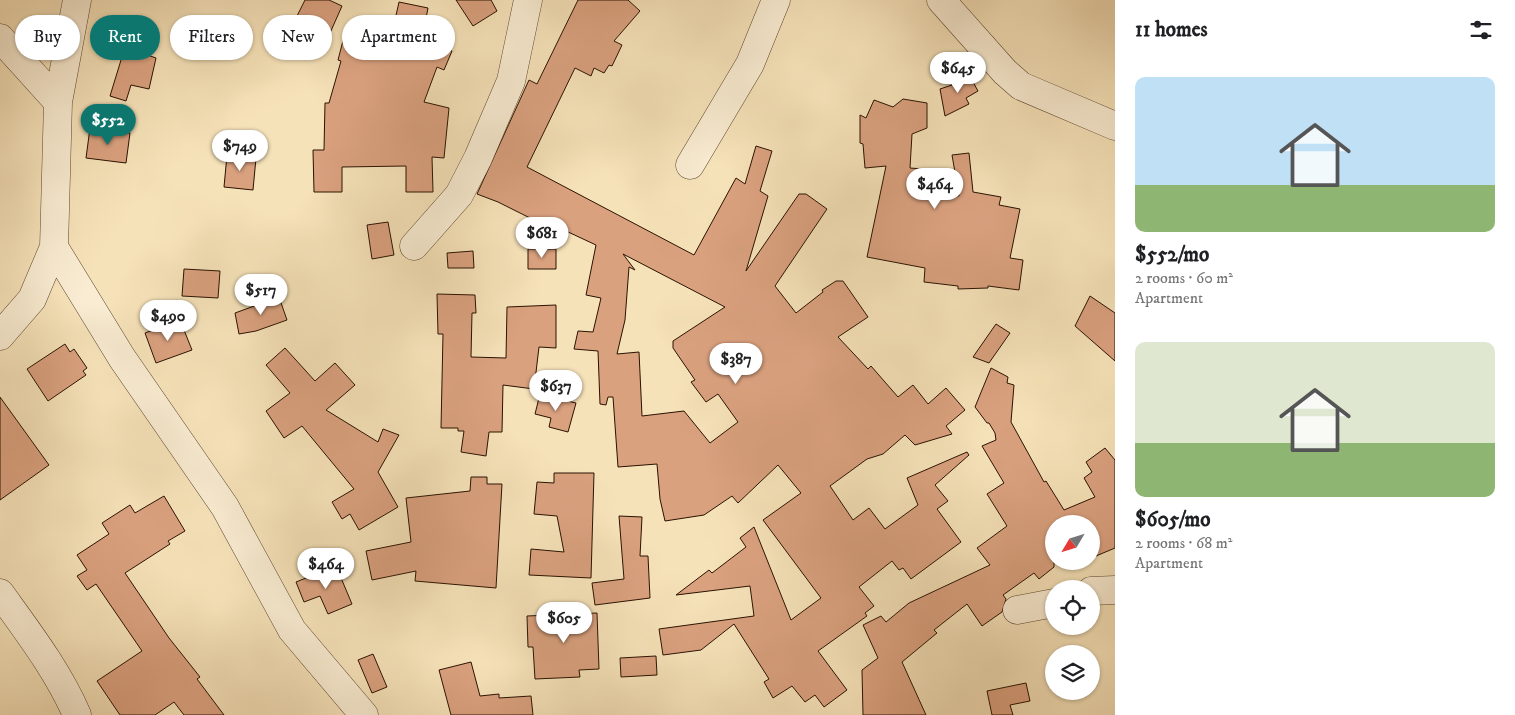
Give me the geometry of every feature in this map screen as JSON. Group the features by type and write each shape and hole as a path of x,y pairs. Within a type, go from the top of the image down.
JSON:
{"street":[{"path":"0,336 32,299 54,247 58,102 78,0"},
{"path":"414,246 459,195 478,158 511,81 528,0"},
{"path":"690,165 750,64 776,0"},
{"path":"950,4 1005,72 1021,86 1115,126"},
{"path":"0,38 58,102"},
{"path":"54,247 122,358 225,507 292,630 364,715"},
{"path":"1100,591 1115,590"},
{"path":"0,593 42,652 69,697 77,715"},
{"path":"1017,610 1045,605"}],"building":[{"path":"305,0 329,0 342,6 332,28 332,15 298,15"},
{"path":"456,0 491,0 497,11 473,26"},
{"path":"578,0 628,0 640,11 614,41 622,45 612,66 609,65 604,73 594,68 591,76 575,68 527,167 694,255 736,178 745,184 756,146 772,151 760,191 768,196 746,271 799,194 806,194 827,209 775,286 796,313 823,292 822,290 836,281 843,281 868,317 838,337 868,369 871,366 898,397 913,385 928,404 946,388 965,410 946,426 952,434 915,445 905,435 883,454 867,459 830,486 853,520 869,508 885,529 918,505 907,478 967,452 969,455 935,485 948,501 937,509 961,542 911,579 903,568 899,570 892,561 859,587 874,606 865,613 867,616 818,651 847,690 824,707 815,695 805,702 792,686 773,698 764,682 769,679 734,624 701,650 663,655 659,629 754,616 750,586 676,595 709,570 712,573 746,547 740,538 754,527 791,620 821,598 763,520 801,493 778,465 738,503 732,496 704,515 665,521 660,499 657,464 618,467 613,397 608,397 606,405 600,404 598,351 574,349 578,331 593,332 601,298 586,295 596,245 566,231 564,235 498,202 477,194 529,80 537,84","holes":["623,254 725,307 673,341 673,348 695,380 691,382 706,402 718,394 738,422 710,443 684,411 642,416 639,352 617,354 625,320 629,267 635,270"]},
{"path":"399,2 428,8 427,15 396,15"},
{"path":"342,44 342,60 448,60 444,70 437,67 424,102 449,108 444,158 432,157 433,192 406,192 406,166 342,167 342,192 314,192 313,150 324,150 325,103 329,103 341,61 338,60"},
{"path":"121,60 156,60 149,89 131,85 126,101 110,96"},
{"path":"968,73 978,91 966,98 969,104 945,116 940,89 952,85 950,82"},
{"path":"903,99 927,103 927,128 912,134 910,168 923,169 922,189 959,196 952,155 969,153 973,192 1001,197 999,205 1020,209 1010,258 1023,260 1019,290 988,286 988,288 958,289 958,286 924,282 925,268 867,257 886,166 865,168 863,144 860,143 860,115 866,118 874,100 893,107"},
{"path":"90,128 130,133 126,163 86,158"},
{"path":"227,155 256,158 253,190 224,187"},
{"path":"388,222 394,255 372,259 367,225"},
{"path":"528,249 556,249 556,269 528,269"},
{"path":"473,251 474,268 448,268 447,253"},
{"path":"184,269 220,271 218,298 182,296"},
{"path":"437,294 475,295 476,313 472,313 471,357 506,358 507,307 556,305 556,348 539,347 534,389 503,385 502,432 489,432 486,456 461,452 464,431 458,431 458,428 441,428 443,334 438,334"},
{"path":"1090,296 1115,313 1115,361 1075,326"},
{"path":"279,297 287,320 256,331 239,334 235,313"},
{"path":"180,320 192,350 156,363 145,333"},
{"path":"996,324 1010,333 989,363 973,357"},
{"path":"65,344 70,352 74,349 87,368 83,371 86,375 48,401 27,369"},
{"path":"285,348 315,381 335,363 355,385 326,410 378,442 383,429 399,435 378,472 398,507 359,530 350,514 342,519 332,502 354,489 302,426 284,438 266,411 290,393 266,365"},
{"path":"991,368 1008,377 1007,383 1014,385 1011,422 1044,482 1046,481 1064,510 1095,497 1084,478 1092,472 1086,462 1105,448 1115,460 1115,548 1100,554 1100,515 1045,515 1045,570 1050,570 1039,579 1034,573 1003,595 1006,599 1002,612 982,626 967,604 934,630 937,633 902,662 926,715 863,715 862,670 878,658 863,625 881,616 886,622 909,603 990,565 977,548 1007,526 987,494 1004,483 982,446 996,440 995,433 975,407"},
{"path":"540,394 576,403 568,432 549,427 551,418 535,414"},
{"path":"0,397 49,465 0,500"},
{"path":"554,473 594,473 591,578 529,575 531,549 564,552 557,516 534,514 537,482 554,483"},
{"path":"471,477 487,477 487,484 502,484 496,588 415,581 416,571 372,580 366,551 411,542 406,498 470,491"},
{"path":"164,496 185,531 168,541 170,544 125,573 169,638 200,677 197,679 224,715 184,715 174,702 155,715 120,715 97,681 142,651 96,584 87,590 77,576 87,570 77,555 109,534 102,523 130,505 135,513"},
{"path":"619,516 642,517 640,556 648,556 650,598 595,605 592,583 624,579"},
{"path":"336,566 352,604 328,614 320,596 304,602 296,582"},
{"path":"597,613 599,669 579,670 580,677 535,679 533,647 528,647 527,616"},
{"path":"373,654 387,687 372,693 358,660"},
{"path":"656,656 657,675 621,677 620,658"},
{"path":"471,662 480,696 499,694 499,698 531,696 533,715 451,715 439,670"},
{"path":"1026,683 1030,701 1010,705 1013,715 992,715 987,691"}]}
